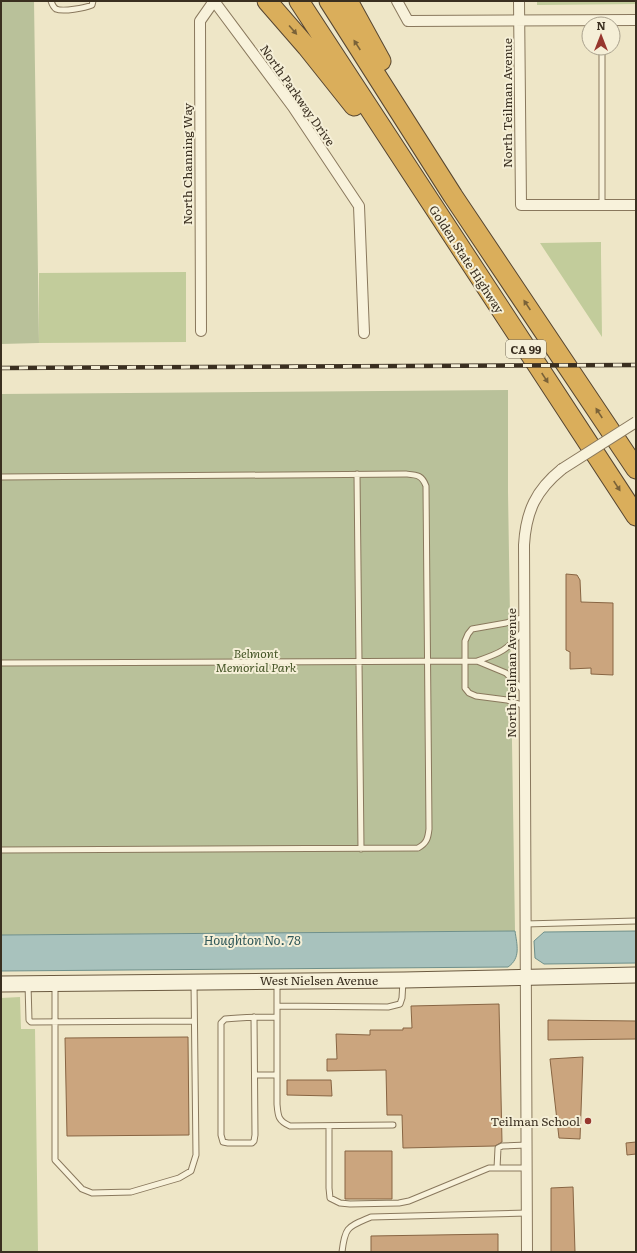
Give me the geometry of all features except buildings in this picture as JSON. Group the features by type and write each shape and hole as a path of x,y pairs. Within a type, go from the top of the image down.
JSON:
{"highway":[{"path":"267,1 307,47 416,182"},
{"name":"Golden State Highway","path":"299,1 416,182 636,516"},
{"name":"Golden State Highway","path":"329,1 453,196 636,469"},
{"path":"348,1 453,196"}],"street":[{"name":"North Parkway Drive","path":"214,1 293,107 359,206 364,333"},
{"name":"North Channing Way","path":"201,331 200,21 214,1"},
{"path":"397,1 408,21 519,20 581,21"},
{"name":"North Teilman Avenue","path":"519,1 521,205 602,205"},
{"path":"621,21 636,20"},
{"path":"602,205 636,205"},
{"name":"North Teilman Avenue","path":"527,1252 524,530 527,517 537,495 544,485 562,469 636,422"},
{"name":"West Nielsen Avenue","path":"1,984 404,980 636,975"}],"lane":[{"path":"51,1 52,6 57,9 85,9 92,5 93,1"},
{"path":"602,56 602,205"},
{"path":"1,476 357,474 417,475 424,479 426,486 429,828 428,838 425,844 418,848 1,850"},
{"path":"357,474 361,849"},
{"path":"524,617 506,623 472,629 465,641 465,688 469,693 476,696 507,700 524,706"},
{"path":"477,662 511,646 524,630"},
{"path":"1,663 477,662 506,673 524,691"},
{"path":"525,924 636,921"},
{"path":"276,1006 396,1006 400,1004 402,998 404,980"},
{"path":"55,983 56,1160 82,1189 92,1193 131,1192 179,1178 191,1171 196,1155 194,981"},
{"path":"276,981 276,1104 278,1117 283,1124 290,1126 393,1125"},
{"path":"28,983 29,1020 31,1022 194,1021"},
{"path":"254,1017 254,1141 252,1143 223,1142 221,1135 221,1023 225,1019 254,1017 276,1017"},
{"path":"255,1075 276,1075"},
{"path":"329,1126 330,1198 340,1203 399,1203 409,1201 489,1168 527,1168"},
{"path":"497,1168 498,1148 502,1146 526,1145"},
{"path":"342,1252 344,1236 350,1226 371,1217 527,1213"}],"green space":[{"path":"1,1 34,1 39,343 1,344"},
{"path":"537,1 636,1 636,4 537,5"},
{"path":"601,242 601,254 602,337 540,243"},
{"path":"186,272 186,342 39,343 39,273"},
{"name":"Belmont Memorial Park","path":"508,390 508,492 515,931 1,935 1,394"},
{"path":"20,997 21,1029 35,1029 38,1252 1,1252 1,998"}],"water":[{"name":"Houghton No. 78","path":"515,931 517,951 515,960 508,967 1,971 1,935"},
{"path":"636,931 636,963 544,964 535,958 534,941 544,932"}],"railway":[{"path":"1,368 636,365"}],"place":[{"name":"Teilman School","path":"588,1121"}]}
